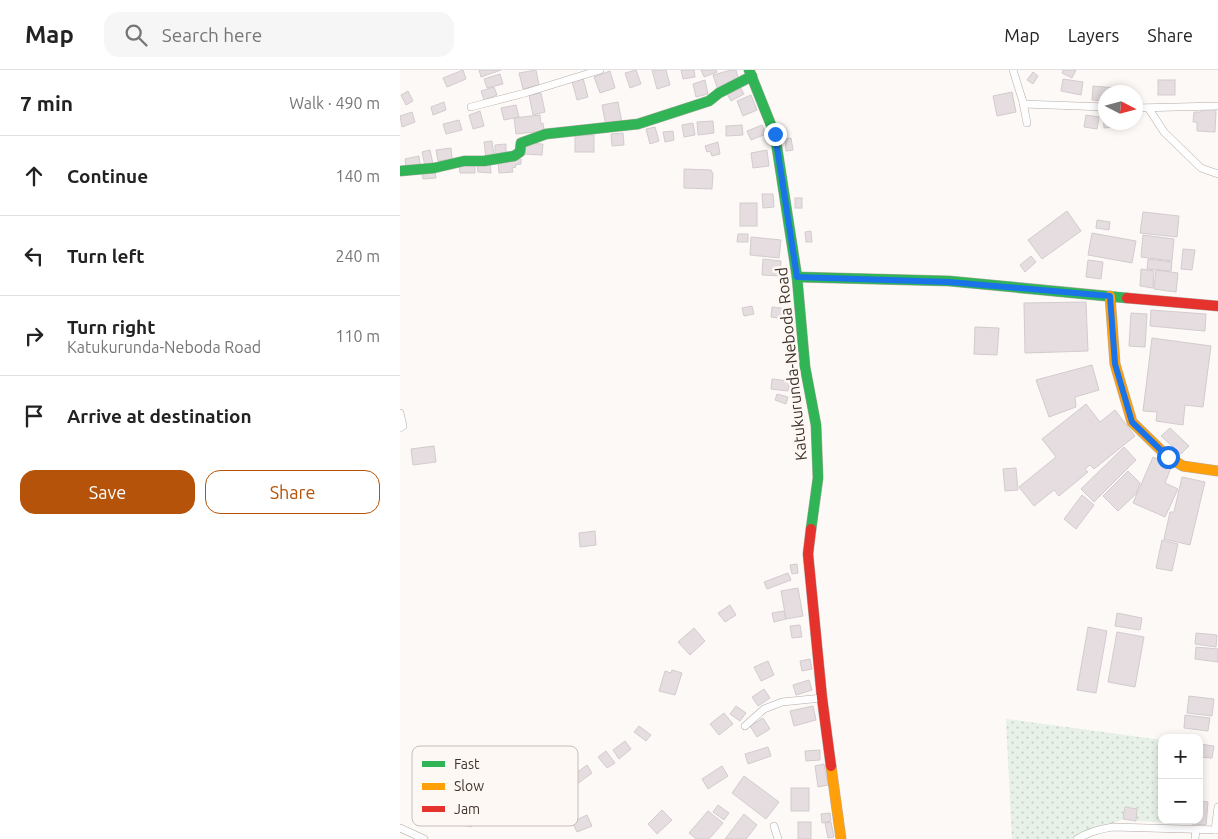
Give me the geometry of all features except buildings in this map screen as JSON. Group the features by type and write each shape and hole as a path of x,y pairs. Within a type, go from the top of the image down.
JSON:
{"street":[{"path":"470,107 525,93 600,70"},
{"path":"1012,70 1027,123"},
{"path":"400,171 434,168 464,161 484,161 514,156 520,152 521,143 546,134 638,124 663,114 709,101 751,73"},
{"name":"Katukurunda-Neboda Road","path":"751,73 775,134 797,277 805,367 816,425 818,478 808,554 822,698 841,839"},
{"path":"1023,104 1098,107"},
{"path":"1143,109 1218,106"},
{"path":"1149,109 1164,132 1201,168 1218,174"},
{"path":"797,277 949,282 1218,306"},
{"path":"1110,296 1115,364 1132,422 1168,457 1184,466 1218,472"},
{"path":"400,413 403,426 400,428"},
{"path":"745,726 764,709 782,702 822,698"},
{"path":"1081,838 1099,828 1113,827 1216,830 1218,807"},
{"path":"774,826 778,839"},
{"path":"400,828 424,839"},
{"path":"1195,839 1196,830"}],"shaded area":[{"path":"1006,719 1158,739 1158,822 1136,821 1137,809 1125,807 1123,819 1080,839 1012,839"}],"traffic: fast":[{"path":"749,70 775,135 797,277 805,367 816,425 818,478 811,529"},
{"path":"400,171 434,168 464,161 484,161 514,156 520,152 521,143 546,134 638,124 709,101 719,93 752,76"},
{"path":"797,277 949,281 1127,298"}],"traffic: slow":[{"path":"1110,296 1115,364 1132,422 1168,457 1183,466 1218,471"},
{"path":"831,766 841,839"}],"traffic: jam":[{"path":"1127,298 1218,306"},
{"path":"811,529 808,554 822,698 831,766"}],"route":[{"path":"775,134 797,277 949,282 1110,296 1115,364 1132,422 1168,457"}]}
